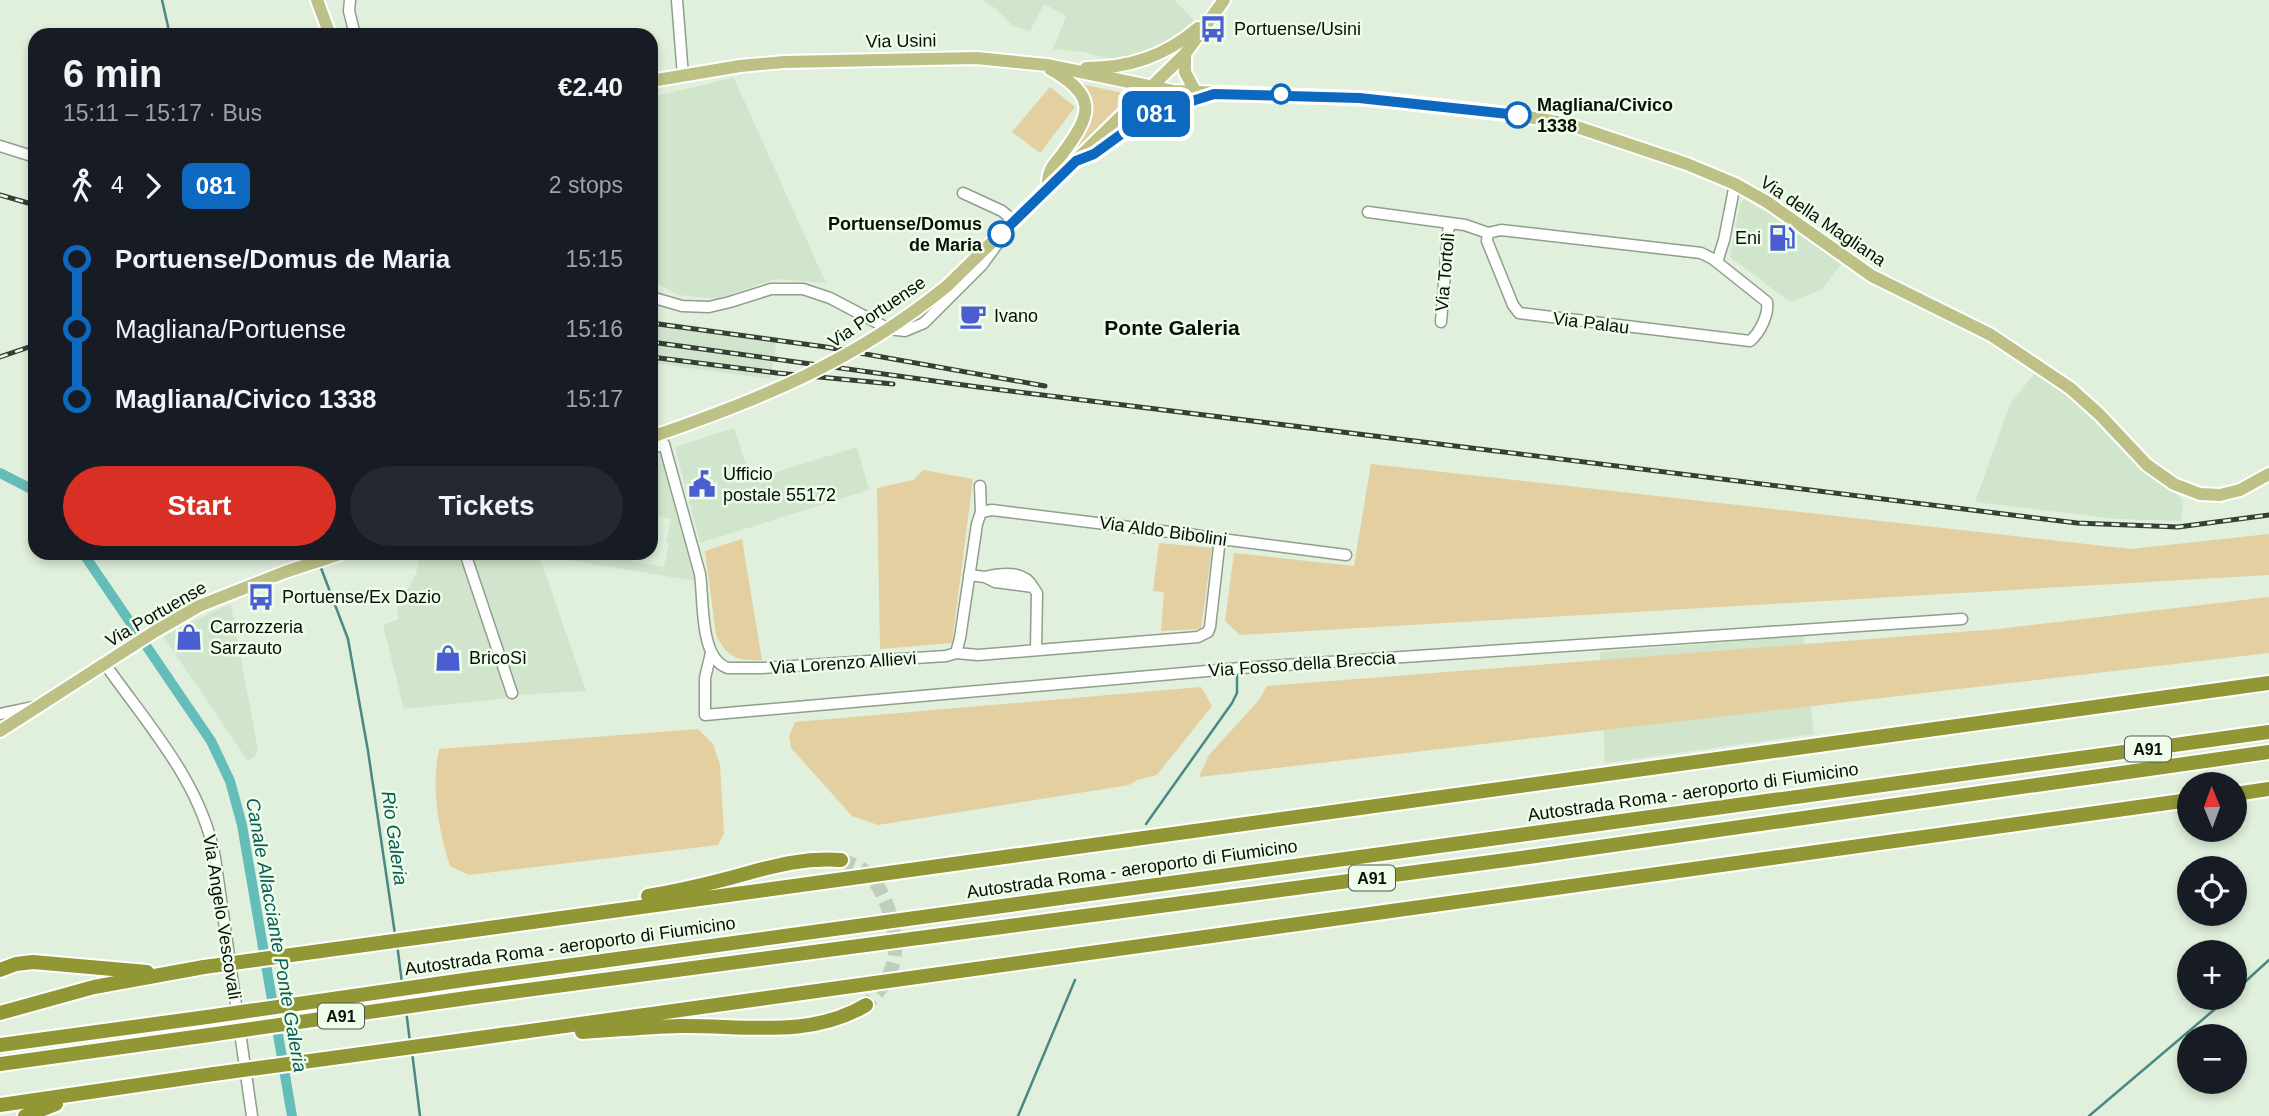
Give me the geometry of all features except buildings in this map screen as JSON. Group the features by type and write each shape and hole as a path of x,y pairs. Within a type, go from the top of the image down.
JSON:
{"highway":[{"path":"0,1013 94,987 204,967 2269,682"},
{"name":"Autostrada Roma - aeroporto di Fiumicino","path":"0,1045 2269,732"},
{"name":"A91","path":"0,1064 1500,861 2269,752"},
{"path":"2247,792 2269,789"},
{"path":"0,1105 2177,802"},
{"path":"580,914 596,906 717,881 780,864 814,859 841,860"},
{"path":"0,970 38,962 169,973"},
{"path":"479,1038 681,1026 790,1027 834,1020 866,1005"},
{"path":"25,1116 97,1092"}],"main road":[{"path":"317,0 327,28"},
{"name":"Via Portuense","path":"658,434 743,404 821,370 891,328 947,286 1185,54 1224,0"},
{"path":"1065,69 1107,67 1149,59 1185,39 1214,15"},
{"path":"1185,54 1185,72 1196,93"},
{"name":"Via Usini","path":"658,80 740,66 812,60 976,58 1041,64 1151,88 1214,94"},
{"path":"1041,64 1074,86 1082,96 1086,113 1080,130 1050,172 1048,188"},
{"path":"1076,161 1094,154 1138,122 1161,111 1214,94"},
{"name":"Via della Magliana","path":"1214,94 1288,94 1388,100 1552,121 1687,164 1735,184 1767,202 1872,276 1979,328 2038,365 2099,414 2147,465 2174,484 2200,494 2220,495 2240,490 2269,474"},
{"name":"Via Portuense","path":"0,732 37,706 199,606 322,560"}],"street":[{"path":"349,0 353,28"},
{"path":"677,0 683,76"},
{"path":"0,146 28,155"},
{"path":"1368,212 1472,226 1488,233 1501,230 1696,252 1717,262 1735,184"},
{"path":"658,299 682,306 709,307 771,289 803,289 830,298 889,329 905,331 923,323 982,265 1014,221 1002,211 963,194"},
{"name":"Via Tortolì","path":"1441,322 1449,223"},
{"name":"Via Palau","path":"1488,233 1487,241 1513,305 1519,313 1750,341 1758,332 1767,311 1767,302 1717,262"},
{"path":"658,446 664,444 670,462 700,574 706,633 711,653"},
{"path":"956,653 981,512 980,486"},
{"name":"Via Aldo Bibolini","path":"981,512 992,510 1194,535 1213,538 1217,542 1229,540 1346,555"},
{"name":"Via Lorenzo Allievi","path":"711,653 715,661 723,667 748,669 1198,638 1208,632 1210,627 1220,547 1217,542"},
{"path":"467,560 512,693"},
{"path":"969,575 1033,587 1037,593 1036,650"},
{"name":"Via Fosso della Breccia","path":"711,653 705,678 705,715 1243,668 1962,619"},
{"name":"Via Angelo Vescovali","path":"104,664 185,778 205,818 215,858 252,1116"},
{"path":"0,714 37,706"}],"shaded area":[{"path":"983,0 1174,0 1194,20 1177,40 1132,59 1114,60 1084,52 1053,49 1066,16 1044,4 1030,31 1014,27"},
{"path":"734,78 826,283 775,279 716,299 678,295 658,284 658,95"},
{"path":"1076,83 1129,96 1074,151 1090,117"},
{"path":"1050,87 1075,107 1040,153 1012,132"},
{"path":"1745,198 1757,208 1777,215 1842,263 1821,290 1790,302 1730,257 1740,204"},
{"path":"658,321 777,337 771,379 658,364"},
{"path":"2035,373 2050,381 2183,500 2181,521 2117,519 1975,502 2010,404"},
{"path":"734,428 751,480 857,447 869,490 700,543 675,447"},
{"path":"660,455 695,581 569,560 631,560 664,567 671,519 658,516"},
{"path":"1371,464 2131,549 2269,534 2269,575 1240,635 1225,621 1234,553 1354,566"},
{"path":"923,470 973,479 952,643 880,649 877,488 913,480"},
{"path":"742,539 762,660 746,660 734,656 725,649 716,635 705,551"},
{"path":"1159,543 1212,548 1201,629 1161,631 1164,592 1153,591"},
{"path":"419,560 461,560 510,698 404,709 383,625 399,619 397,609 416,574"},
{"path":"470,560 541,560 586,691 517,695"},
{"path":"2269,597 2269,653 1199,777 1209,755 1259,700 1267,686 1998,629"},
{"path":"231,605 258,750 248,761 163,636"},
{"path":"1804,636 1814,734 1605,763 1600,652"},
{"path":"1201,687 1212,706 1157,775 1129,785 878,825 852,816 791,748 789,736 795,722"},
{"path":"698,729 713,744 720,765 724,833 718,845 469,875 450,866 437,808 439,749"}],"waterway":[{"name":"Rio Galeria","path":"162,0 168,28"},
{"name":"Canale Allacciante Ponte Galeria","path":"0,473 28,487"},
{"name":"Canale Allacciante Ponte Galeria","path":"88,560 211,741 230,781 242,825 292,1116"},
{"name":"Rio Galeria","path":"321,568 348,639 368,751 395,934"},
{"path":"1146,824 1232,703 1237,693 1237,663"},
{"name":"Rio Galeria","path":"397,944 402,983"},
{"path":"2247,980 2269,960"},
{"path":"1018,1116 1075,980"},
{"name":"Rio Galeria","path":"406,1010 410,1042"},
{"path":"2089,1116 2214,1010"},
{"name":"Rio Galeria","path":"412,1052 420,1116"}],"tunnel":[{"path":"841,860 860,868 871,877 890,912 893,926 895,953 891,970 866,1005"}],"railway":[{"path":"0,195 28,203"},
{"path":"658,324 826,347 1045,386"},
{"path":"658,343 978,387 2077,523 2178,527 2269,515"},
{"path":"0,357 28,347"},
{"path":"658,358 893,384"}],"bus line":[{"name":"081","path":"1001,234 1076,161 1094,154 1138,122 1175,105 1214,94 1359,98 1518,115"}],"place":[{"name":"Portuense/Usini","path":"1213,29"},
{"name":"Magliana/Civico 1338","path":"1518,115"},
{"name":"Portuense/Domus de Maria","path":"1001,234"},
{"name":"Eni","path":"1782,238"},
{"name":"Ivano","path":"973,316"},
{"name":"Ufficio postale 55172","path":"702,484"},
{"name":"Portuense/Ex Dazio","path":"261,597"},
{"name":"Carrozzeria Sarzauto","path":"189,637"},
{"name":"BricoSì","path":"448,658"}],"district":[{"name":"Ponte Galeria","path":"1172,328"}]}
